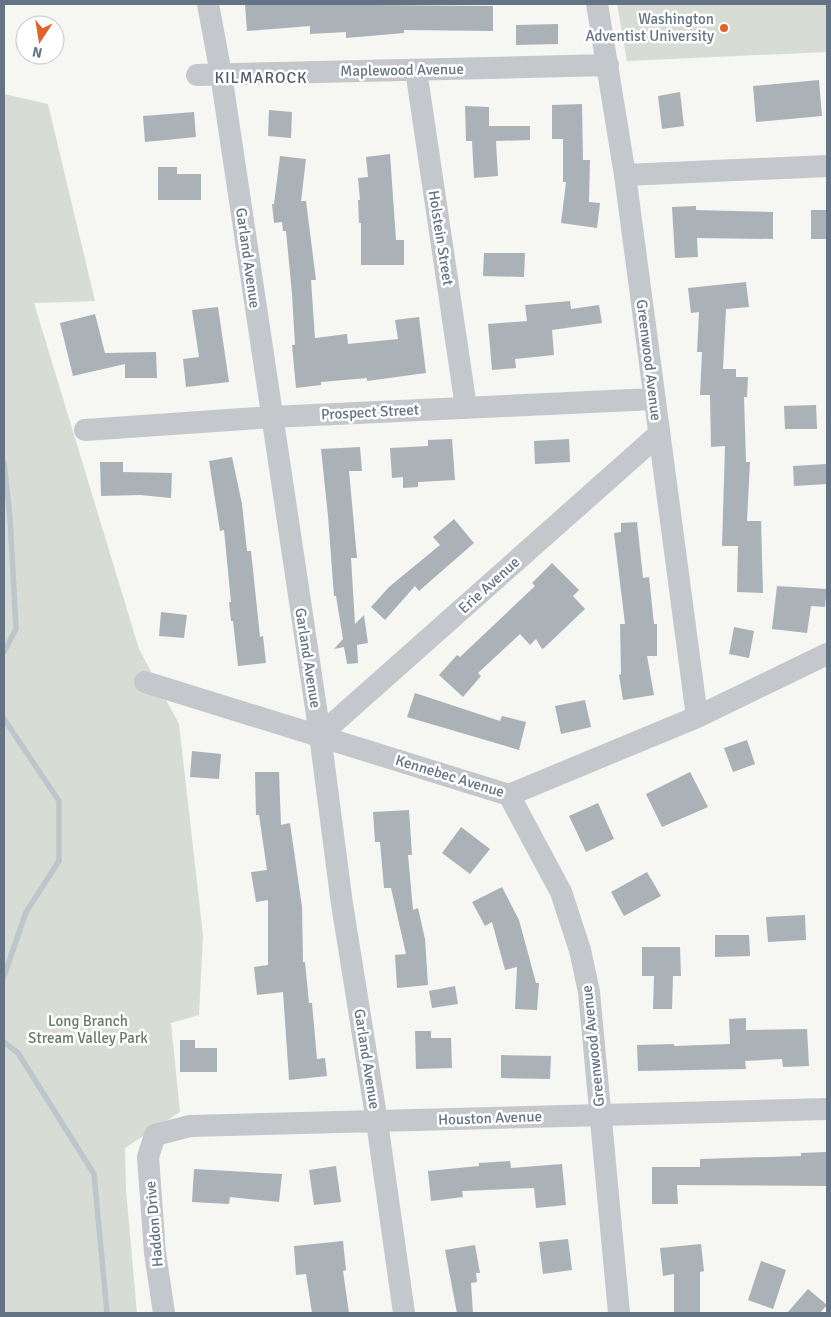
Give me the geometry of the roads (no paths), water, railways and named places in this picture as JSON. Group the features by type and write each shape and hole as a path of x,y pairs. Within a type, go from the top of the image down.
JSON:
{"street":[{"name":"Garland Avenue","path":"208,4 221,74 320,735 342,904 377,1122 404,1313"},
{"name":"Greenwood Avenue","path":"597,4 625,175 658,435 697,717"},
{"name":"Maplewood Avenue","path":"197,75 608,65"},
{"name":"Holstein Street","path":"416,70 466,406"},
{"path":"625,175 827,166"},
{"name":"Prospect Street","path":"85,430 466,406 654,399"},
{"name":"Erie Avenue","path":"320,735 658,435"},
{"name":"Kennebec Avenue","path":"145,682 509,795 697,717 827,654"},
{"name":"Greenwood Avenue","path":"509,795 561,892 580,950 589,992 619,1313"},
{"name":"Houston Avenue","path":"155,1134 190,1126 827,1109"},
{"name":"Haddon Drive","path":"155,1134 148,1157 155,1253 164,1313"}],"waterway":[{"path":"4,463 10,518 16,629 4,652"},
{"path":"4,719 59,801 59,861 26,912 4,976"},
{"path":"4,1042 18,1053 94,1174 107,1313"}],"place":[{"name":"Washington Adventist University","path":"724,28"}],"district":[{"name":"KILMAROCK","path":"261,78"}],"park label":[{"name":"Long Branch Stream Valley Park","path":"88,1030"}]}
